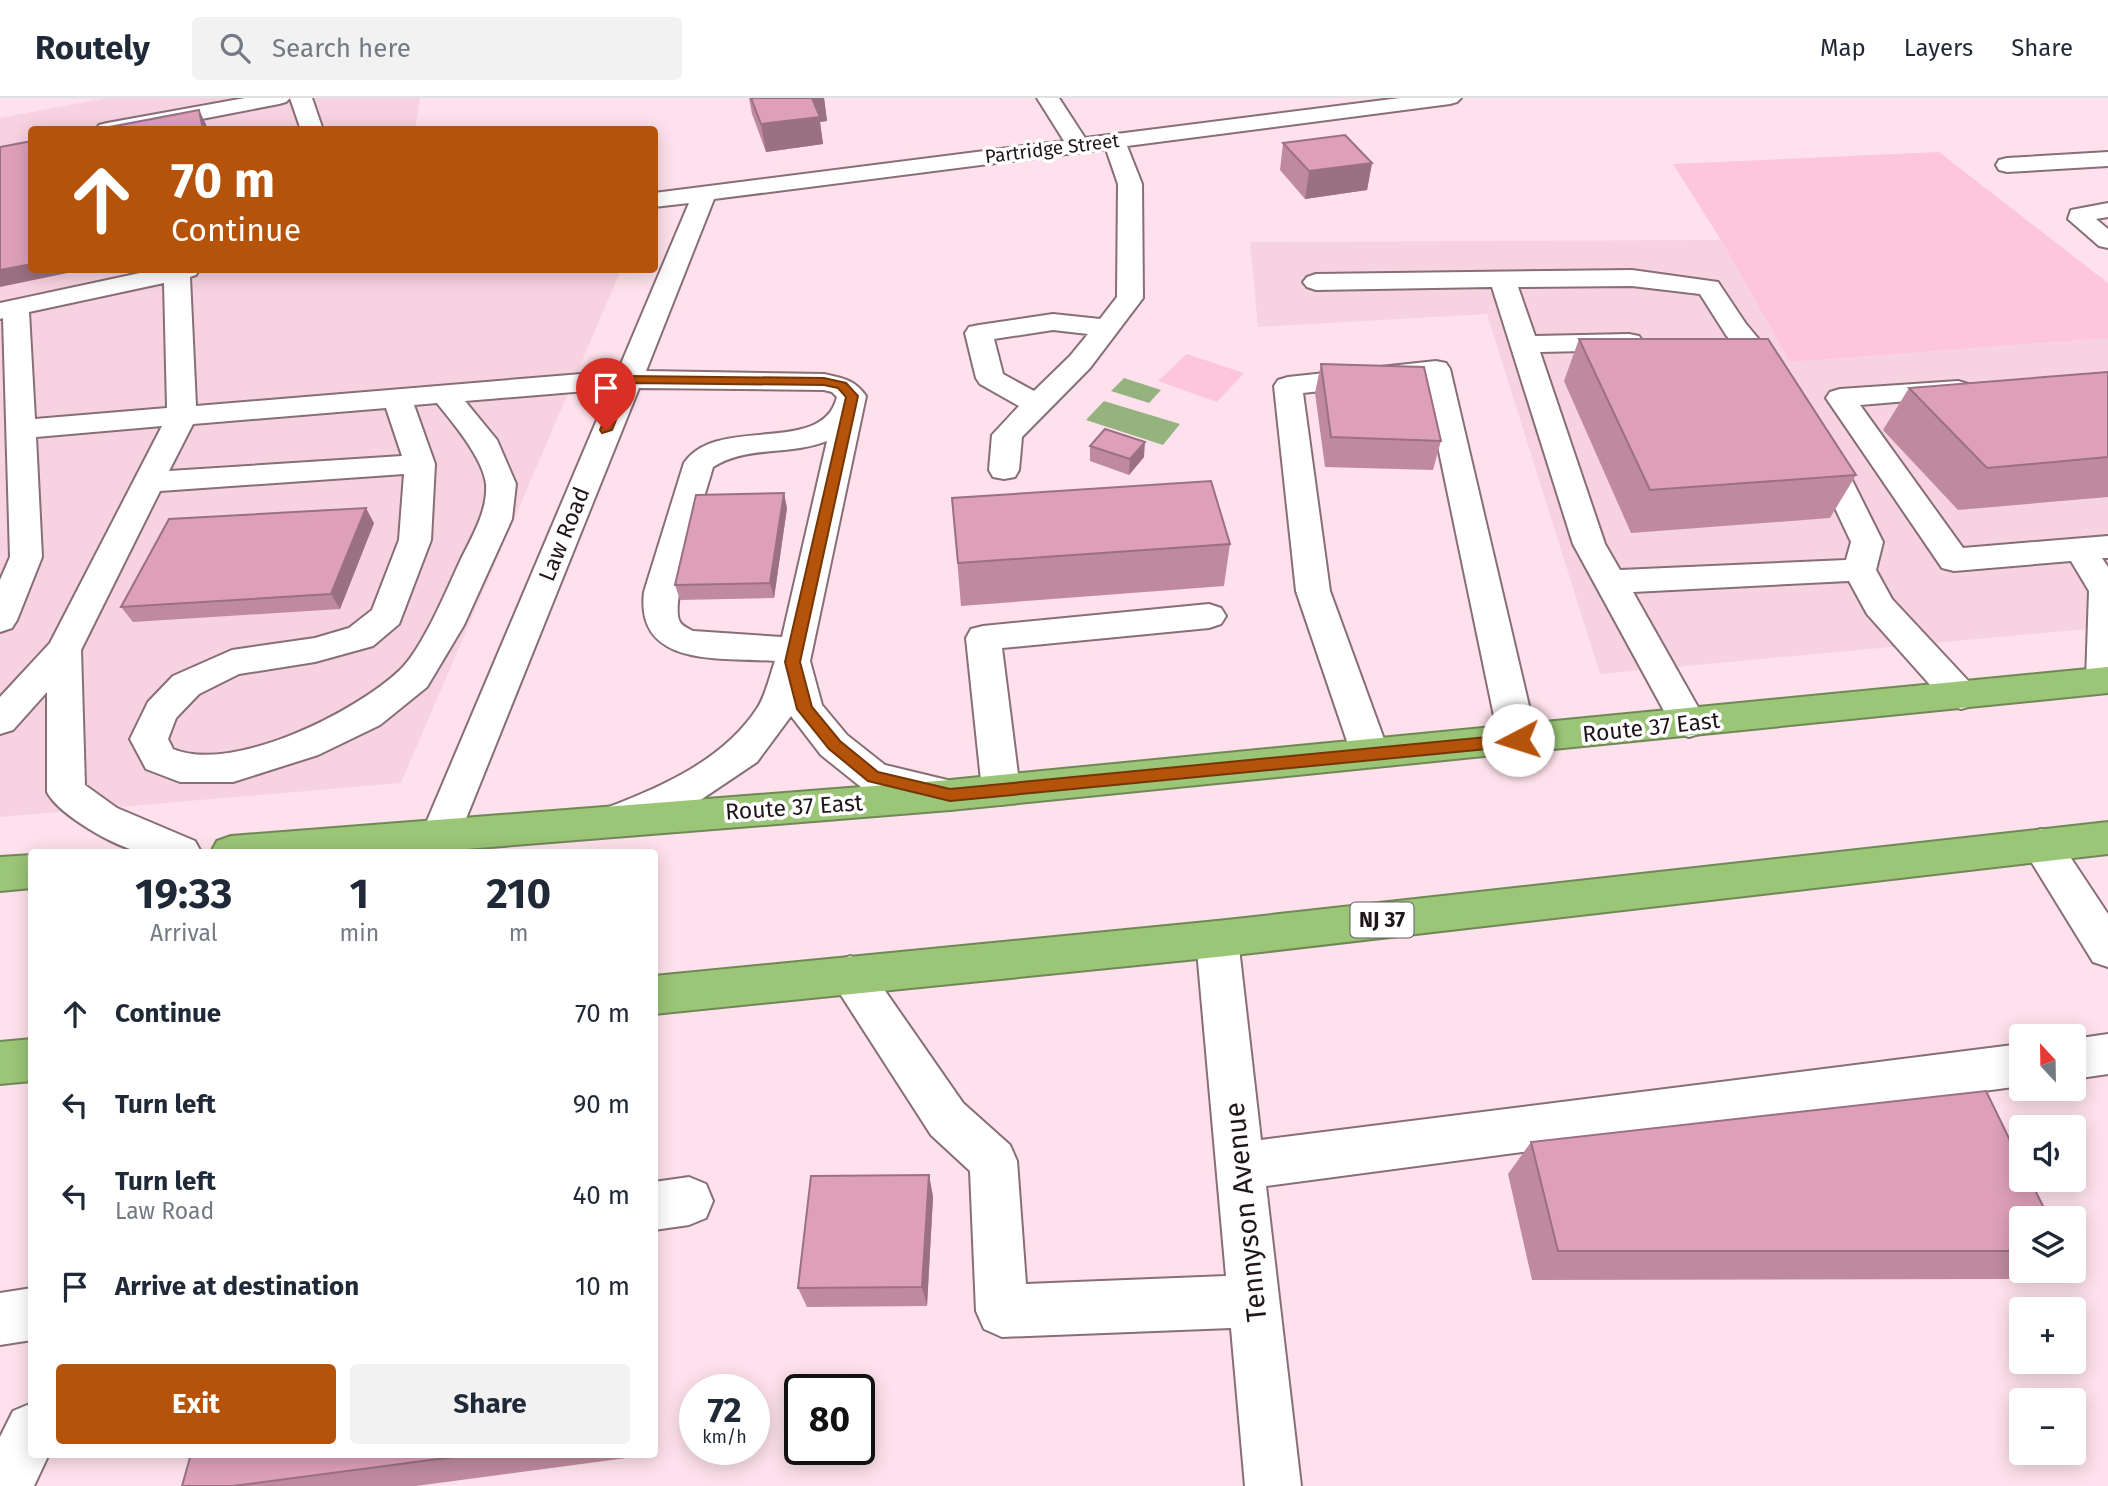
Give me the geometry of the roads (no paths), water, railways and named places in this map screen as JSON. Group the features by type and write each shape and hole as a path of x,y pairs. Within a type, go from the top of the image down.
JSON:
{"highway":[{"name":"Route 37 East","path":"268,849 950,795 2106,680"},
{"name":"NJ 37","path":"658,995 1217,939 2108,838"},
{"path":"0,874 28,871"},
{"path":"0,1063 28,1060"}],"street":[{"path":"128,126 279,98"},
{"path":"301,98 311,126"},
{"path":"1048,98 1078,145"},
{"name":"Partridge Street","path":"658,200 1450,98"},
{"path":"1004,470 1007,435 1080,362 1130,298 1130,184 1114,140"},
{"path":"2007,166 2108,159"},
{"name":"Law Road","path":"441,835 704,195"},
{"path":"2108,210 2080,215 2080,219 2108,240"},
{"path":"0,620 26,557 21,429 8,309 173,273"},
{"path":"0,720 64,650 182,416 182,273"},
{"path":"1316,282 1632,278 1709,287 1792,401 1829,458 1867,542 1860,570 1879,606 1961,696"},
{"path":"1503,279 1589,544 1689,723"},
{"path":"1036,404 990,378 978,333 1053,321 1107,328"},
{"path":"1718,340 1745,340"},
{"path":"1523,344 1648,342"},
{"path":"1370,754 1313,591 1288,386 1436,369 1518,740"},
{"path":"21,429 627,379 824,382 842,386 852,396 794,656 776,710 744,752 670,800 620,820"},
{"path":"1987,387 1840,398 1954,560 2094,549 2106,591 2106,680"},
{"path":"397,399 420,464 415,540 387,616 361,637 315,650 232,663 186,685 162,711 149,739 159,758 180,768 233,768 305,746 367,715 414,678 447,625 496,519 501,484 482,440 445,395"},
{"path":"794,656 689,643 675,638 664,626 658,611 661,592 699,463 709,454 734,444 781,444 812,438 837,426 848,413"},
{"path":"149,482 420,464"},
{"path":"1608,582 1860,570"},
{"path":"1000,790 983,638 1209,616"},
{"path":"64,650 66,792 103,819 174,849"},
{"path":"794,656 805,709 834,745 874,777 950,795"},
{"path":"2041,845 2108,949"},
{"name":"Tennyson Avenue","path":"1217,939 1273,1486"},
{"path":"850,975 947,1119 993,1161 1002,1311 1254,1301"},
{"path":"2086,1057 2108,1054"},
{"path":"1240,1166 2009,1067"},
{"path":"0,1319 28,1315"},
{"path":"5,1486 28,1438"}]}
